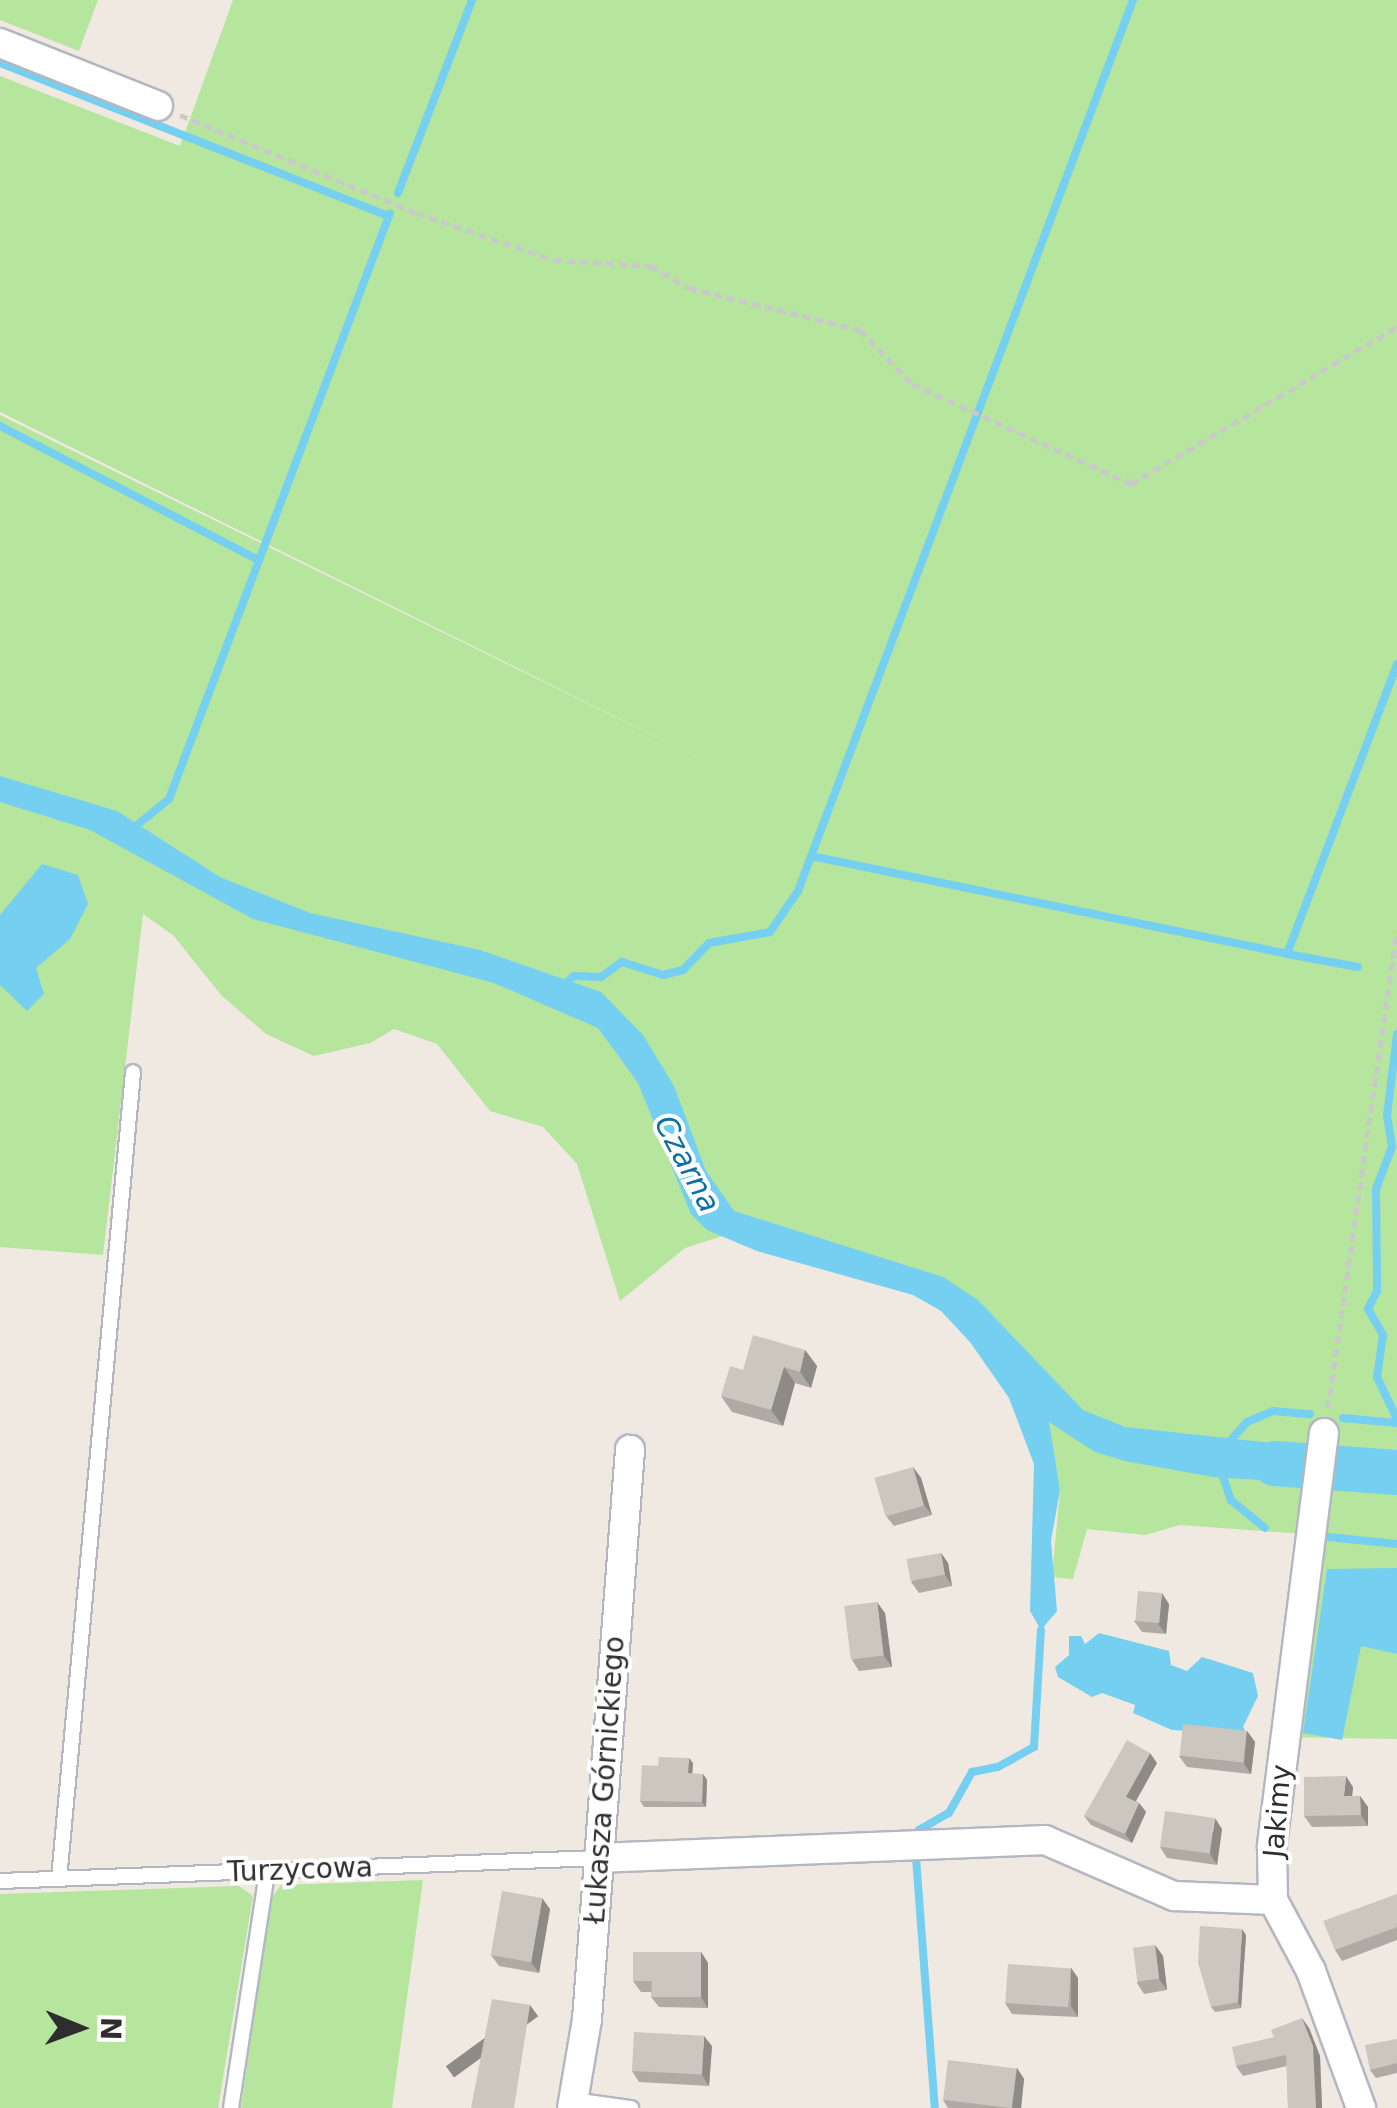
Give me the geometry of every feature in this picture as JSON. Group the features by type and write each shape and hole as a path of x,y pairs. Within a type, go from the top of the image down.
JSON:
{"street":[{"path":"0,43 158,106"},
{"name":"Jakimy","path":"1324,1434 1272,1848 1273,1900 1311,1971 1361,2108"},
{"name":"Łukasza Górnickiego","path":"572,2104 599,1858 630,1450"},
{"path":"599,1858 1045,1840 1174,1896 1273,1900"}],"lane":[{"path":"58,1879 133,1072"},
{"name":"Turzycowa","path":"0,1881 599,1858"},
{"path":"231,2108 267,1872"},
{"path":"572,2104 631,2108"}],"path":[{"path":"158,106 417,213 554,260 651,266 689,288 860,330 912,384 1131,484 1397,327"},
{"path":"1324,1434 1397,932"}],"green space":[{"path":"0,0 98,0 79,51 0,20"},
{"path":"233,0 1397,0 1397,1739 1279,1737 1303,1534 1180,1525 1145,1535 1087,1529 1073,1579 1052,1577 1060,1490 1048,1421 933,1287 732,1233 685,1248 620,1301 577,1164 543,1127 490,1111 437,1044 394,1029 370,1043 314,1056 266,1034 221,995 173,935 143,914 103,1255 0,1247 0,415 723,770 0,412 0,76 180,146"},
{"path":"423,1880 392,2108 241,2108 271,1898 281,1885"},
{"path":"239,1886 253,1896 218,2108 0,2108 0,1894"}],"water":[{"path":"0,776 117,811 220,877 310,913 480,950 601,992 643,1035 674,1086 706,1171 734,1211 943,1277 978,1300 1083,1410 1125,1427 1310,1447 1307,1483 1213,1477 1125,1461 1095,1452 1049,1422 1060,1490 1051,1541 1057,1611 1041,1630 1030,1611 1034,1464 1009,1398 970,1342 941,1311 913,1295 757,1251 707,1230 691,1214 638,1083 598,1028 494,983 253,919 90,830 0,802"},
{"path":"42,864 78,875 88,904 70,939 36,968 44,994 27,1011 0,985 0,915"},
{"path":"1397,1568 1397,1654 1361,1646 1342,1740 1303,1733 1327,1569"},
{"path":"1099,1633 1169,1651 1171,1665 1187,1671 1202,1657 1253,1673 1258,1696 1243,1727 1247,1734 1172,1730 1133,1713 1135,1705 1102,1693 1092,1697 1058,1677 1055,1667 1069,1655 1069,1636 1081,1636 1085,1644"}],"building":[{"path":"753,1335 805,1350 800,1372 784,1367 771,1410 721,1396 730,1366 743,1370"},
{"path":"913,1467 924,1505 886,1516 875,1478"},
{"path":"941,1553 945,1575 910,1581 907,1559"},
{"path":"1138,1591 1162,1593 1159,1623 1135,1621"},
{"path":"877,1602 884,1656 851,1660 844,1606"},
{"path":"1183,1724 1247,1731 1243,1763 1180,1756"},
{"path":"1127,1740 1150,1753 1126,1797 1139,1803 1125,1834 1084,1816"},
{"path":"659,1757 689,1758 688,1773 703,1774 702,1802 640,1801 642,1765 658,1766"},
{"path":"1346,1776 1344,1796 1360,1796 1361,1815 1304,1816 1304,1777"},
{"path":"1165,1811 1215,1818 1210,1854 1160,1847"},
{"path":"502,1891 542,1898 531,1962 491,1955"},
{"path":"1397,1894 1397,1927 1335,1950 1323,1921"},
{"path":"1200,1926 1242,1929 1238,2002 1211,2007 1198,1963"},
{"path":"1155,1945 1159,1979 1137,1981 1133,1948"},
{"path":"633,1952 701,1952 701,1997 651,1997 652,1981 633,1981"},
{"path":"1008,1964 1071,1968 1068,2007 1005,2003"},
{"path":"492,1999 530,2005 514,2108 471,2108"},
{"path":"1302,2018 1313,2046 1316,2108 1288,2108 1286,2055 1236,2066 1232,2047 1274,2037 1271,2030"},
{"path":"634,2032 704,2036 702,2075 632,2071"},
{"path":"1397,2039 1397,2063 1370,2070 1365,2045"},
{"path":"948,2060 1016,2068 1012,2108 943,2100"}],"waterway":[{"path":"398,193 472,0"},
{"path":"564,985 574,976 601,977 622,962 663,975 683,970 709,943 770,932 798,891 1133,0"},
{"path":"0,63 389,216"},
{"path":"131,830 169,799 390,213"},
{"path":"0,426 259,560"},
{"path":"811,856 1287,954 1397,664"},
{"path":"1287,954 1358,967"},
{"path":"1397,1034 1387,1115 1392,1147 1376,1189 1377,1291 1368,1309 1383,1335 1377,1377 1397,1419"},
{"path":"1230,1441 1247,1422 1273,1411 1310,1414"},
{"path":"1343,1418 1397,1423"},
{"name":"Czarna","path":"1274,1463 1397,1472"},
{"path":"1221,1470 1231,1500 1265,1528"},
{"path":"1328,1537 1397,1544"},
{"path":"918,1838 919,1830 949,1813 972,1772 998,1767 1034,1747 1041,1630"},
{"path":"916,1858 935,2108"}]}
